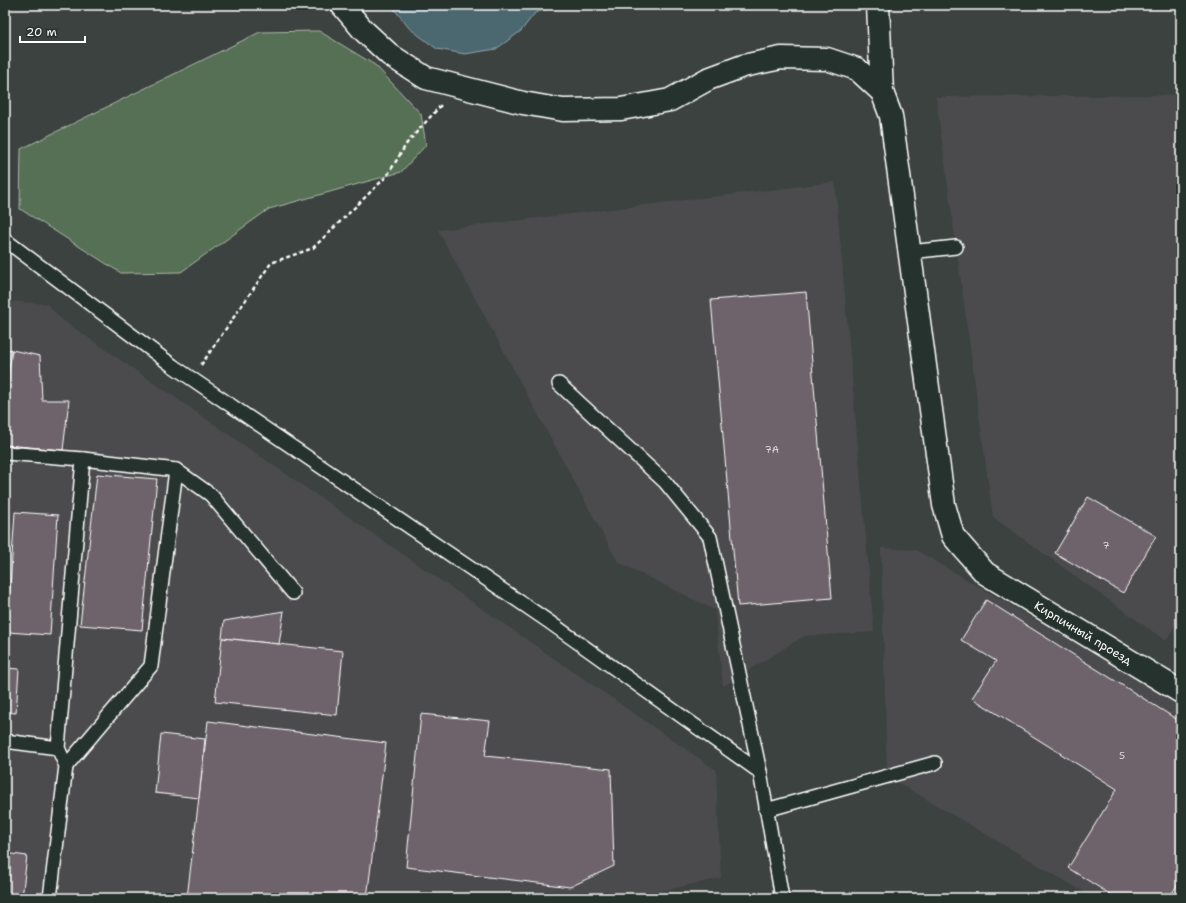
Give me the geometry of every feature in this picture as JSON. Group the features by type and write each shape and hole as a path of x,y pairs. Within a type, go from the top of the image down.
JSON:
{"street":[{"path":"342,5 363,30 390,55 426,78 523,103 562,110 622,109 670,100 708,79 743,66 782,58 828,59 857,69 882,92"},
{"path":"878,5 882,92"},
{"name":"Кирпичный проезд","path":"882,92 891,116 944,505 953,536 985,573 1181,692"}],"lane":[{"path":"5,240 192,378 548,621 760,772"},
{"path":"910,252 956,247"},
{"path":"559,384 665,482 710,537 760,772 782,898"},
{"path":"5,453 83,459 176,470 211,494 293,593"},
{"path":"50,898 66,766 58,748 83,459"},
{"path":"66,766 151,666 176,470"},
{"path":"5,741 58,748"},
{"path":"766,810 935,763"}],"path":[{"path":"192,378 271,263 313,248 324,238 387,176 407,143 432,114 461,87"}],"shaded area":[{"path":"1181,95 1181,614 1166,641 993,517 936,97"},
{"path":"835,182 874,632 804,636 723,686 715,610 618,562 438,230"},
{"path":"5,301 47,304 61,319 716,770 721,878 630,898 5,898"},
{"path":"881,548 916,550 1181,705 1181,898 1094,898 887,776"}],"green space":[{"path":"319,31 375,65 421,114 426,145 401,172 269,209 181,272 121,273 20,209 21,149 260,32"}],"water":[{"path":"391,5 559,5 535,13 521,31 496,49 465,54 437,49 409,28"}],"building":[{"path":"806,292 832,598 738,606 711,300"},
{"path":"5,349 12,350 5,409"},
{"path":"12,350 40,356 42,400 69,400 63,450 6,445 9,370"},
{"path":"97,474 157,479 142,630 80,625"},
{"path":"1088,497 1156,536 1123,593 1055,553"},
{"path":"15,512 58,515 50,635 7,632"},
{"path":"986,600 1181,722 1181,879 1169,898 1116,898 1068,868 1117,789 972,698 996,661 961,640"},
{"path":"284,611 279,644 222,638 224,621"},
{"path":"222,638 343,651 337,715 215,702"},
{"path":"5,668 19,669 16,713 5,712"},
{"path":"421,714 490,721 485,756 611,769 614,866 570,887 406,867"},
{"path":"208,721 386,743 367,898 187,898"},
{"path":"161,734 205,739 199,798 155,793"},
{"path":"5,853 27,856 22,898 5,898"}]}
